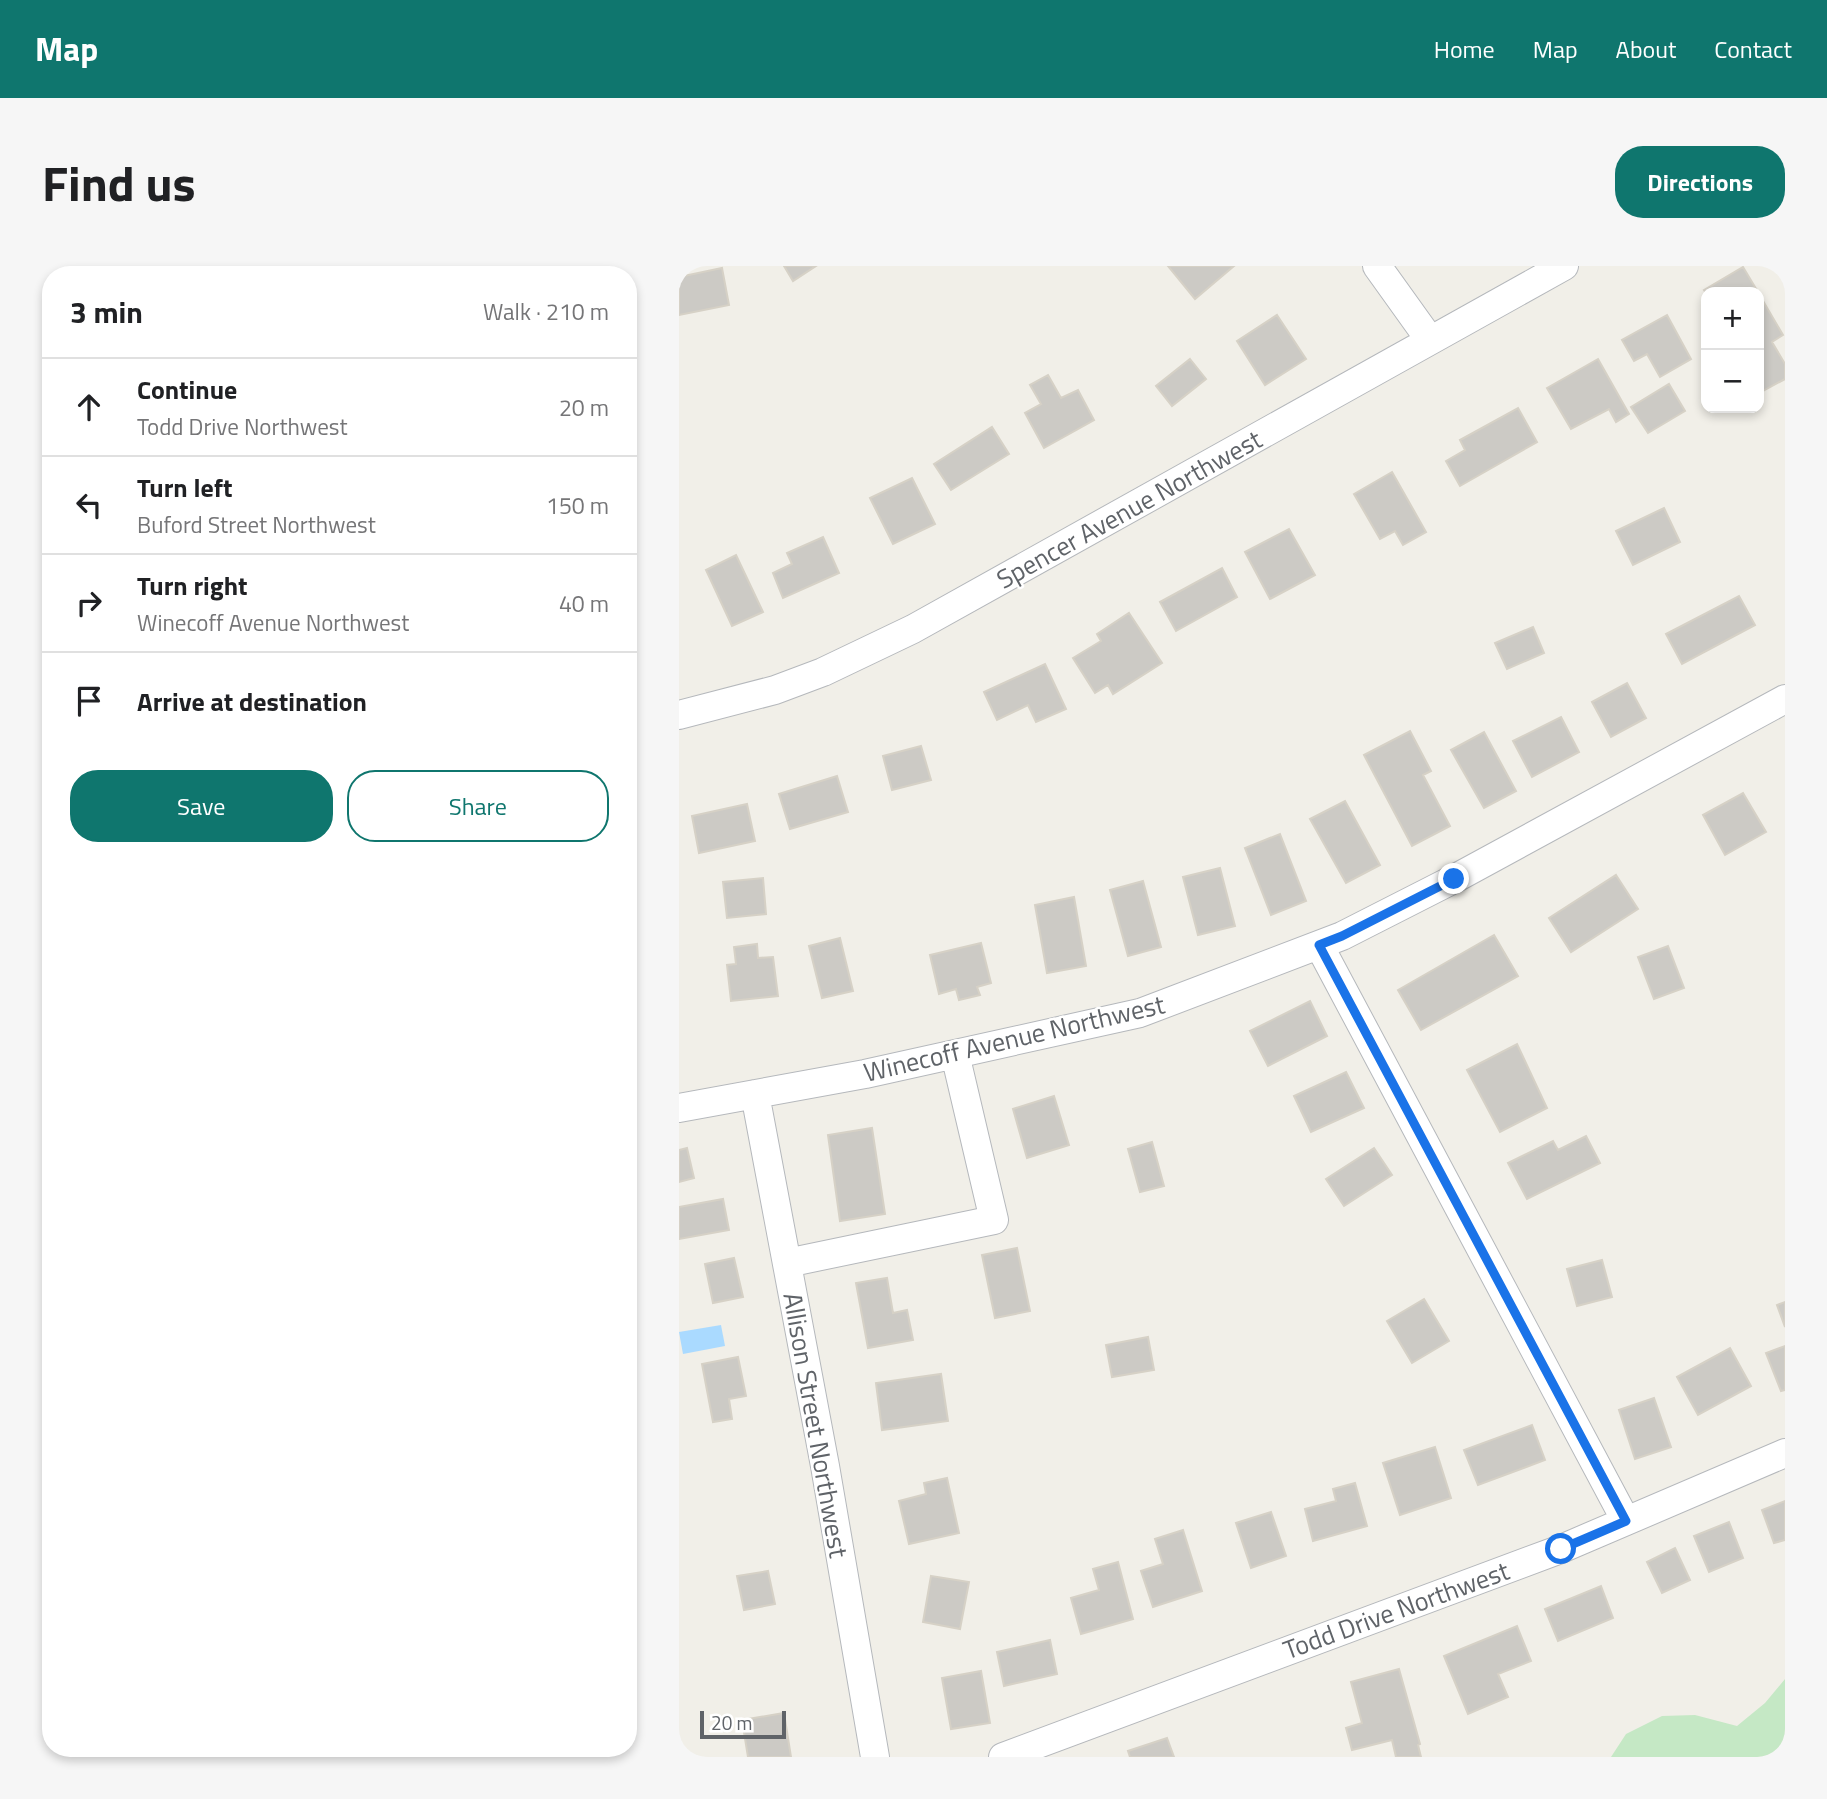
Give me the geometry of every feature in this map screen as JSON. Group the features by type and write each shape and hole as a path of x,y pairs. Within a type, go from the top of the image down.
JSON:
{"street":[{"path":"1377,266 1430,340"},
{"name":"Spencer Avenue Northwest","path":"679,715 775,690 823,672 913,629 1564,266"},
{"name":"Winecoff Avenue Northwest","path":"679,1108 866,1074 1140,1013 1342,936 1454,879 1785,698"},
{"path":"1319,945 1626,1521"},
{"path":"787,1263 994,1220 955,1054"},
{"name":"Allison Street Northwest","path":"755,1094 875,1757"},
{"name":"Todd Drive Northwest","path":"1003,1757 1561,1549 1785,1453"}],"green space":[{"path":"1785,1679 1785,1757 1611,1757 1626,1734 1662,1716 1695,1715 1737,1726 1765,1703"}],"water":[{"path":"721,1325 725,1346 683,1354 679,1332"}],"building":[{"path":"784,266 816,266 793,281"},
{"path":"1168,266 1234,266 1195,299"},
{"path":"1743,267 1755,287 1709,287"},
{"path":"722,268 729,305 679,315 679,277"},
{"path":"1764,303 1783,335 1772,342 1785,364 1785,379 1764,390"},
{"path":"1277,315 1306,359 1265,385 1237,341"},
{"path":"1667,315 1691,359 1660,377 1647,354 1634,361 1622,340"},
{"path":"1190,359 1206,379 1172,406 1156,386"},
{"path":"1598,359 1629,414 1616,422 1609,409 1571,429 1547,388"},
{"path":"1048,375 1061,398 1078,390 1094,420 1044,448 1025,413 1041,404 1030,385"},
{"path":"1669,384 1685,411 1648,433 1631,407"},
{"path":"1518,408 1537,442 1460,486 1446,461 1465,450 1460,440"},
{"path":"992,427 1009,454 951,490 934,464"},
{"path":"1392,472 1426,532 1403,545 1395,531 1380,539 1354,494"},
{"path":"912,478 935,524 893,544 870,498"},
{"path":"1664,508 1680,542 1633,565 1616,531"},
{"path":"1289,529 1315,575 1270,599 1245,552"},
{"path":"823,537 839,573 783,598 773,573 792,564 787,553"},
{"path":"736,555 763,612 732,626 706,570"},
{"path":"1222,568 1237,597 1176,631 1160,602"},
{"path":"1739,596 1755,625 1682,664 1666,634"},
{"path":"1129,613 1162,663 1113,694 1108,685 1095,693 1073,658 1101,641 1097,634"},
{"path":"1533,627 1544,653 1507,669 1495,643"},
{"path":"1045,664 1066,709 1036,722 1028,705 997,720 984,692"},
{"path":"1627,683 1646,718 1611,737 1592,702"},
{"path":"1561,717 1579,752 1532,777 1513,741"},
{"path":"1410,731 1431,771 1423,775 1450,826 1412,846 1364,755"},
{"path":"1484,732 1516,791 1484,808 1451,750"},
{"path":"921,746 931,780 892,790 883,756"},
{"path":"837,776 848,812 790,829 779,794"},
{"path":"1743,793 1766,832 1725,855 1703,815"},
{"path":"1345,801 1380,865 1346,883 1310,819"},
{"path":"747,804 755,841 699,853 692,816"},
{"path":"1280,834 1306,901 1271,915 1245,848"},
{"path":"1220,868 1235,926 1198,935 1183,877"},
{"path":"1616,875 1638,909 1571,952 1549,918"},
{"path":"763,878 766,914 727,918 723,882"},
{"path":"1143,881 1161,947 1128,956 1110,890"},
{"path":"1074,897 1086,966 1047,973 1035,905"},
{"path":"1494,935 1518,976 1421,1030 1398,990"},
{"path":"840,938 853,991 822,998 809,946"},
{"path":"981,943 991,983 977,987 980,995 959,1000 956,989 939,994 930,955"},
{"path":"757,944 758,958 773,957 778,996 731,1001 727,965 736,964 734,947"},
{"path":"1668,946 1684,988 1654,999 1638,957"},
{"path":"1310,1001 1327,1036 1268,1066 1250,1031"},
{"path":"1517,1044 1547,1108 1500,1132 1467,1070"},
{"path":"1346,1072 1364,1108 1311,1132 1294,1096"},
{"path":"1054,1096 1069,1145 1027,1158 1013,1109"},
{"path":"872,1128 885,1214 840,1221 828,1135"},
{"path":"1586,1136 1600,1163 1527,1199 1508,1163 1553,1141 1558,1150"},
{"path":"1152,1142 1164,1186 1140,1192 1128,1149"},
{"path":"687,1148 694,1178 679,1182 679,1150"},
{"path":"1374,1148 1392,1175 1344,1206 1326,1179"},
{"path":"723,1199 729,1230 679,1239 679,1207"},
{"path":"1017,1248 1030,1311 995,1318 982,1255"},
{"path":"734,1258 743,1297 713,1303 705,1264"},
{"path":"1602,1260 1612,1297 1577,1306 1567,1269"},
{"path":"887,1278 893,1313 907,1310 913,1340 868,1348 856,1283"},
{"path":"1424,1299 1449,1341 1412,1363 1387,1321"},
{"path":"1785,1302 1785,1327 1777,1305"},
{"path":"1148,1337 1154,1370 1112,1377 1106,1345"},
{"path":"1785,1346 1785,1390 1781,1391 1766,1353"},
{"path":"1730,1348 1751,1386 1698,1415 1677,1377"},
{"path":"738,1357 746,1396 729,1399 732,1419 713,1422 702,1364"},
{"path":"941,1374 948,1421 882,1430 876,1383"},
{"path":"1654,1398 1671,1447 1635,1459 1619,1410"},
{"path":"1532,1425 1545,1460 1478,1485 1464,1450"},
{"path":"1435,1447 1451,1498 1400,1515 1383,1463"},
{"path":"947,1478 959,1533 909,1544 899,1501 926,1494 924,1483"},
{"path":"1355,1483 1367,1526 1313,1541 1305,1509 1336,1501 1333,1489"},
{"path":"1785,1501 1785,1540 1774,1543 1762,1510"},
{"path":"1271,1512 1286,1556 1251,1568 1236,1523"},
{"path":"1729,1522 1743,1558 1709,1572 1694,1536"},
{"path":"1183,1530 1202,1591 1153,1607 1141,1571 1163,1564 1155,1539"},
{"path":"1675,1548 1690,1580 1662,1593 1647,1562"},
{"path":"1118,1562 1133,1619 1081,1634 1071,1598 1099,1590 1093,1569"},
{"path":"768,1571 775,1604 744,1610 737,1576"},
{"path":"931,1576 969,1582 960,1629 923,1622"},
{"path":"1601,1586 1613,1618 1558,1641 1545,1609"},
{"path":"1517,1626 1531,1661 1498,1674 1508,1697 1468,1714 1444,1656"},
{"path":"1050,1640 1057,1674 1004,1686 997,1652"},
{"path":"1399,1669 1420,1744 1421,1757 1396,1757 1392,1740 1352,1750 1346,1728 1362,1723 1351,1682"},
{"path":"981,1671 990,1723 951,1729 942,1678"},
{"path":"784,1713 791,1757 748,1757 742,1720"},
{"path":"1167,1738 1174,1757 1130,1757 1128,1751"}],"route":[{"path":"1454,879 1319,945 1626,1521 1561,1549"}]}
